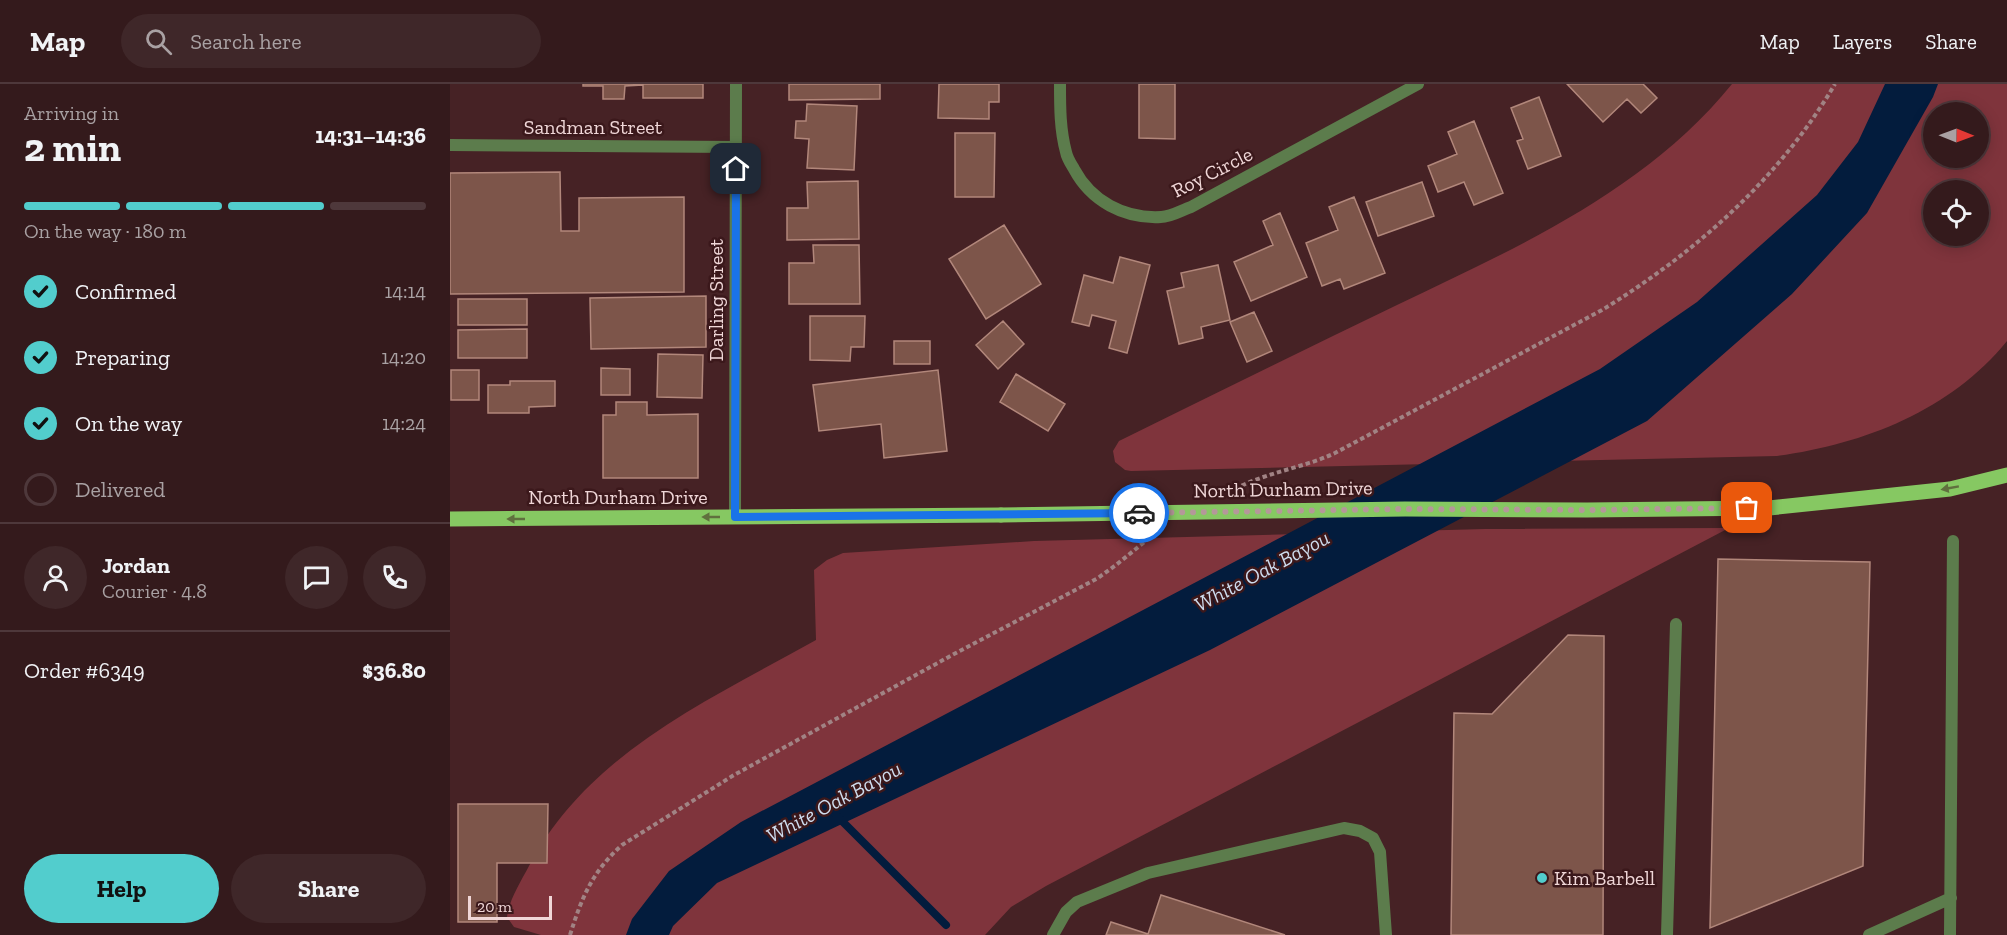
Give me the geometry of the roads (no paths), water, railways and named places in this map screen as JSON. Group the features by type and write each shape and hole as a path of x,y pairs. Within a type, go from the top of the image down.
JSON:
{"main road":[{"name":"North Durham Drive","path":"450,519 1406,509 1770,508 1950,489 2007,475"}],"street":[{"name":"Darling Street","path":"735,517 736,84"},
{"name":"Roy Circle","path":"1060,84 1060,113 1066,154 1080,179 1094,195 1114,209 1163,218 1191,207 1418,84"},
{"name":"Sandman Street","path":"450,145 736,147"},
{"path":"1950,935 1953,541"},
{"path":"1667,935 1676,624"},
{"path":"1053,935 1066,912 1077,902 1148,873 1344,828 1359,831 1373,838 1380,852 1386,935"},
{"path":"1869,935 1951,898"}],"water":[{"name":"White Oak Bayou","path":"1885,84 1938,84 1930,102 1923,102 1923,115 1867,213 1792,294 1647,421 1210,650 717,883 673,926 669,935 626,935 632,919 669,871 741,822 1600,369 1697,302 1817,195 1858,142"}],"waterway":[{"name":"White Oak Bayou","path":"836,815 946,925"}],"place":[{"name":"Kim Barbell","path":"1542,878"}]}
